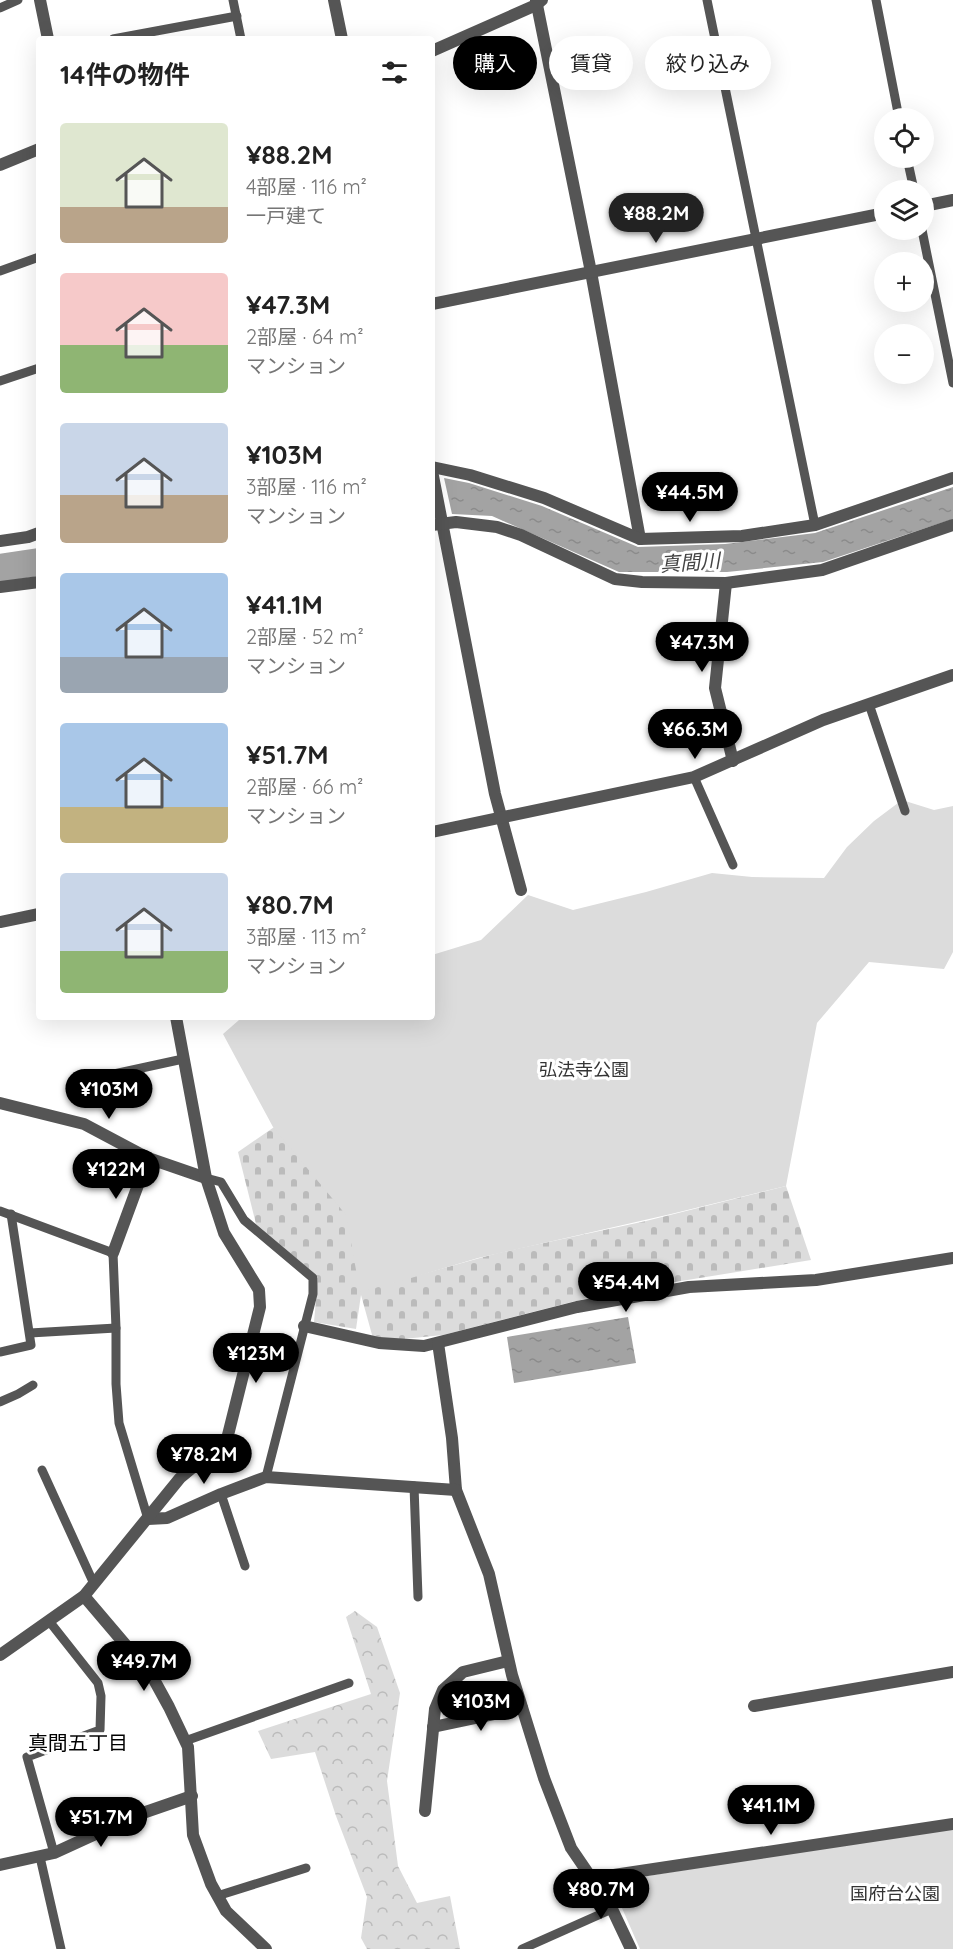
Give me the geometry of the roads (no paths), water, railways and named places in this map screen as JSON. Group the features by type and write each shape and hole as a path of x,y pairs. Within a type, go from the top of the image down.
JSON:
{"street":[{"path":"40,0 47,36"},
{"path":"334,0 341,36"},
{"path":"435,50 538,2 640,539"},
{"path":"0,165 36,150"},
{"path":"934,204 953,200"},
{"path":"435,303 874,215"},
{"path":"435,470 470,476 544,498 640,539 742,536 815,525 953,478"},
{"path":"435,496 438,524 495,794 521,890"},
{"path":"438,524 456,522 497,526 615,579 642,582 726,583 822,570 953,525"},
{"path":"0,541 36,534"},
{"path":"0,587 36,582"},
{"path":"726,583 715,688 733,761"},
{"path":"435,831 694,777 823,720 953,675"},
{"path":"0,922 36,915"},
{"path":"0,1655 84,1596 180,1478 227,1439 260,1307 260,1290 224,1233 206,1178 176,1020"},
{"path":"0,1103 84,1124 148,1158 206,1178"},
{"path":"113,1253 148,1158"},
{"path":"304,1326 378,1343 424,1346 578,1307 689,1287 816,1280 953,1258"},
{"path":"438,1343 452,1438 456,1490 489,1574 508,1661 544,1778 571,1848 603,1890 631,1949"},
{"path":"148,1519 167,1518 266,1477 456,1490"},
{"path":"84,1596 152,1676 169,1707 188,1747 193,1835 211,1884 226,1911 261,1948"},
{"path":"425,1811 435,1709 443,1690 463,1672 508,1661"},
{"path":"754,1706 953,1672"},
{"path":"433,1727 522,1708"},
{"path":"0,1865 54,1853 137,1815 192,1796"},
{"path":"594,1878 953,1824"}],"lane":[{"path":"0,8 18,0"},
{"path":"233,0 240,36"},
{"path":"707,0 815,525"},
{"path":"876,0 897,108"},
{"path":"129,36 237,16"},
{"path":"924,240 953,383"},
{"path":"0,271 36,257"},
{"path":"0,381 36,369"},
{"path":"869,704 905,811"},
{"path":"694,777 733,865"},
{"path":"91,1079 183,1059"},
{"path":"206,1178 221,1182 244,1220 313,1278 313,1294 266,1477"},
{"path":"0,1210 113,1253 118,1424 148,1519"},
{"path":"0,1352 32,1346 11,1214"},
{"path":"30,1333 116,1328"},
{"path":"0,1402 33,1384"},
{"path":"42,1470 94,1584"},
{"path":"414,1486 418,1597"},
{"path":"221,1494 245,1566"},
{"path":"50,1621 98,1683 101,1696 100,1730 27,1757 54,1853"},
{"path":"185,1741 349,1683"},
{"path":"40,1857 61,1949"},
{"path":"217,1896 306,1868"},
{"path":"522,1949 612,1908"}],"water":[{"path":"444,478 469,483 542,506 638,547 725,544 815,533 953,487 953,519 823,562 727,572 619,572 492,516 452,514"},
{"path":"628,1317 636,1363 514,1383 507,1337"}],"waterway":[{"name":"真間川","path":"0,568 36,562"}],"district":[{"name":"真間五丁目","path":"78,1742"}],"park label":[{"name":"弘法寺公園","path":"584,1069"},
{"name":"国府台公園","path":"895,1893"}]}
